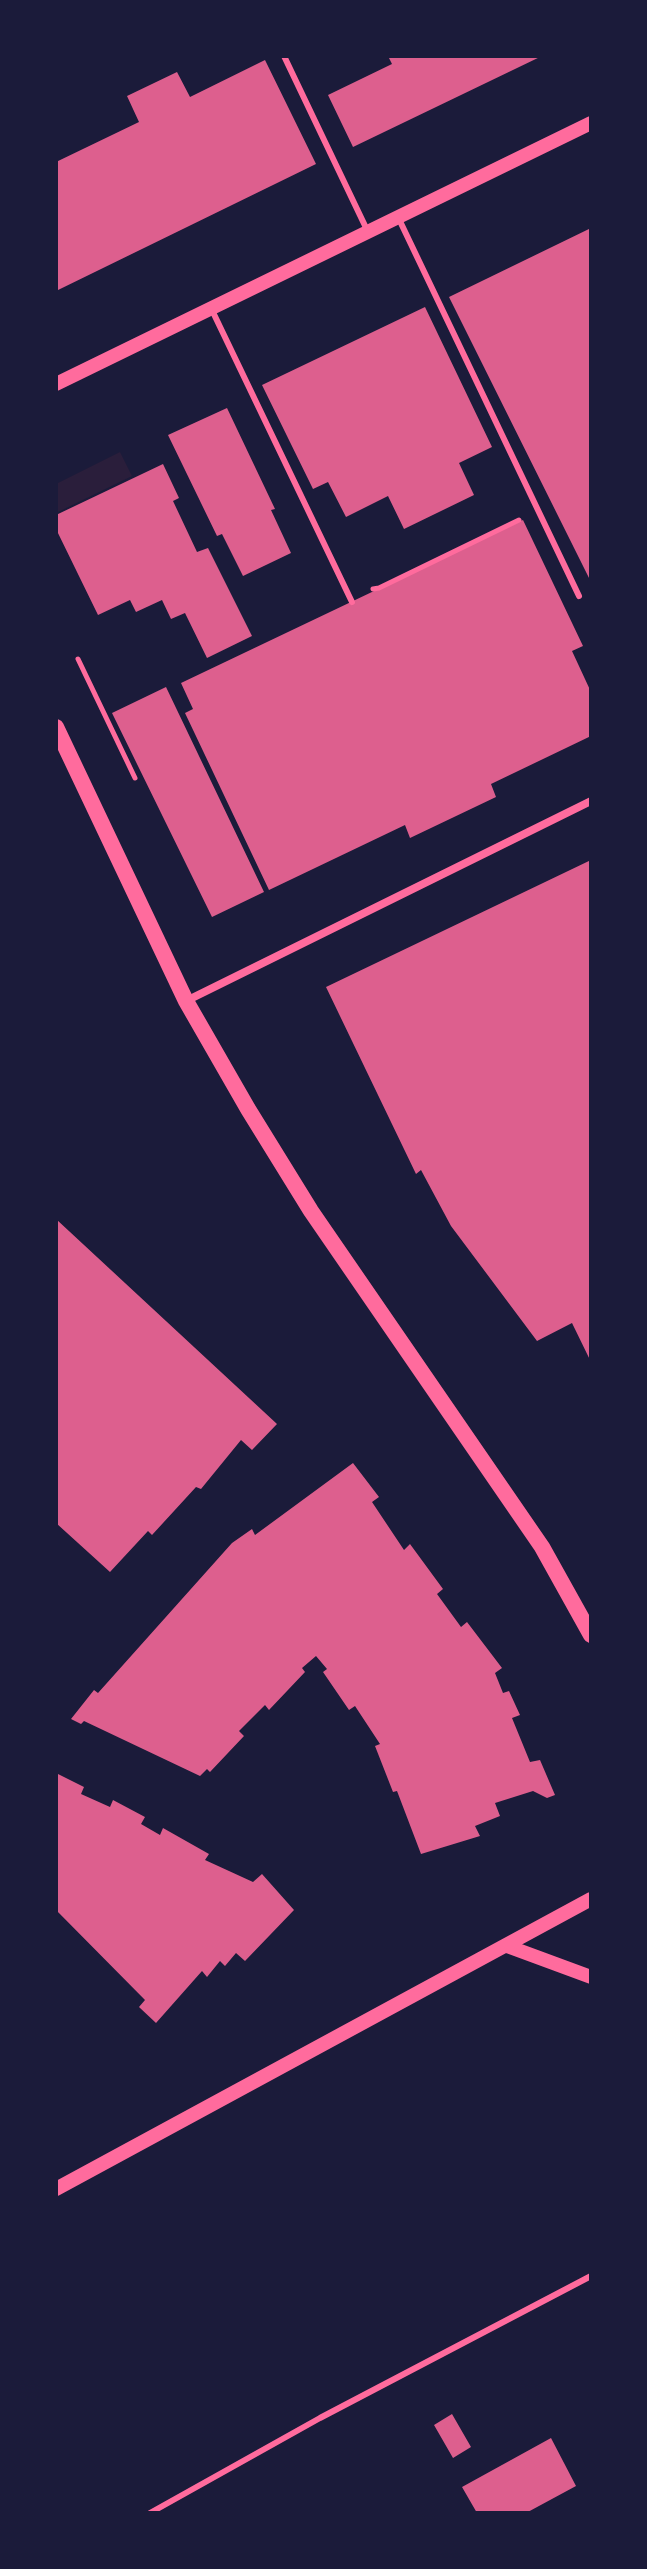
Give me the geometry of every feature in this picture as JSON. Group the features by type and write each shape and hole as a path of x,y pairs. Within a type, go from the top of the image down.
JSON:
{"main road":[{"path":"56,727 186,1001 311,1211 542,1547 591,1635"}],"street":[{"path":"56,384 591,123"},
{"path":"186,1001 591,801"},
{"path":"56,2189 591,1899"},
{"path":"507,1946 591,1977"}],"lane":[{"path":"284,56 368,232"},
{"path":"398,217 579,596"},
{"path":"211,308 352,602"},
{"path":"150,2513 320,2418 591,2276"}],"path":[{"path":"347,591 379,588 538,511"},
{"path":"78,659 135,778"}],"shaded area":[{"path":"120,452 132,476 56,513 56,484"}],"building":[{"path":"388,56 542,56 353,147 328,95 392,64"},
{"path":"265,60 316,164 56,291 56,162 139,122 127,96 177,72 190,97"},
{"path":"591,228 591,582 449,297"},
{"path":"425,307 492,447 459,463 474,495 404,529 388,496 346,517 328,482 313,489 262,385"},
{"path":"227,408 275,509 271,510 291,553 243,576 222,534 217,536 168,435"},
{"path":"163,464 179,498 173,501 197,552 208,548 252,636 207,658 185,613 171,619 162,600 136,612 130,600 98,615 56,529 56,515"},
{"path":"523,520 583,646 572,651 591,692 591,736 491,784 496,797 410,838 405,825 269,890 185,713 193,709 181,683"},
{"path":"166,687 264,892 212,917 112,713"},
{"path":"591,860 591,1362 572,1323 537,1341 451,1226 421,1170 416,1174 326,987"},
{"path":"56,1219 277,1424 252,1450 241,1440 201,1489 196,1487 152,1535 148,1531 110,1572 56,1523"},
{"path":"353,1463 379,1497 372,1502 404,1550 410,1544 443,1589 437,1594 461,1627 467,1622 502,1668 495,1673 503,1693 509,1691 520,1715 512,1718 530,1762 540,1760 555,1795 547,1798 533,1791 495,1803 500,1816 475,1826 480,1836 421,1854 397,1791 393,1792 375,1746 380,1744 355,1706 349,1710 323,1672 327,1669 316,1656 302,1668 305,1672 269,1710 265,1705 239,1731 244,1736 210,1772 207,1769 200,1776 84,1721 81,1724 71,1719 94,1690 98,1693 232,1543 252,1529 255,1535"},
{"path":"56,1773 84,1787 81,1794 110,1807 113,1800 145,1817 141,1824 160,1835 163,1828 209,1854 205,1860 253,1882 262,1874 294,1910 245,1961 236,1953 225,1966 220,1961 207,1977 202,1971 156,2023 139,2007 145,2000 56,1910"},
{"path":"452,2414 471,2447 453,2458 434,2425"},
{"path":"551,2438 576,2486 526,2513 477,2513 462,2487"}]}
